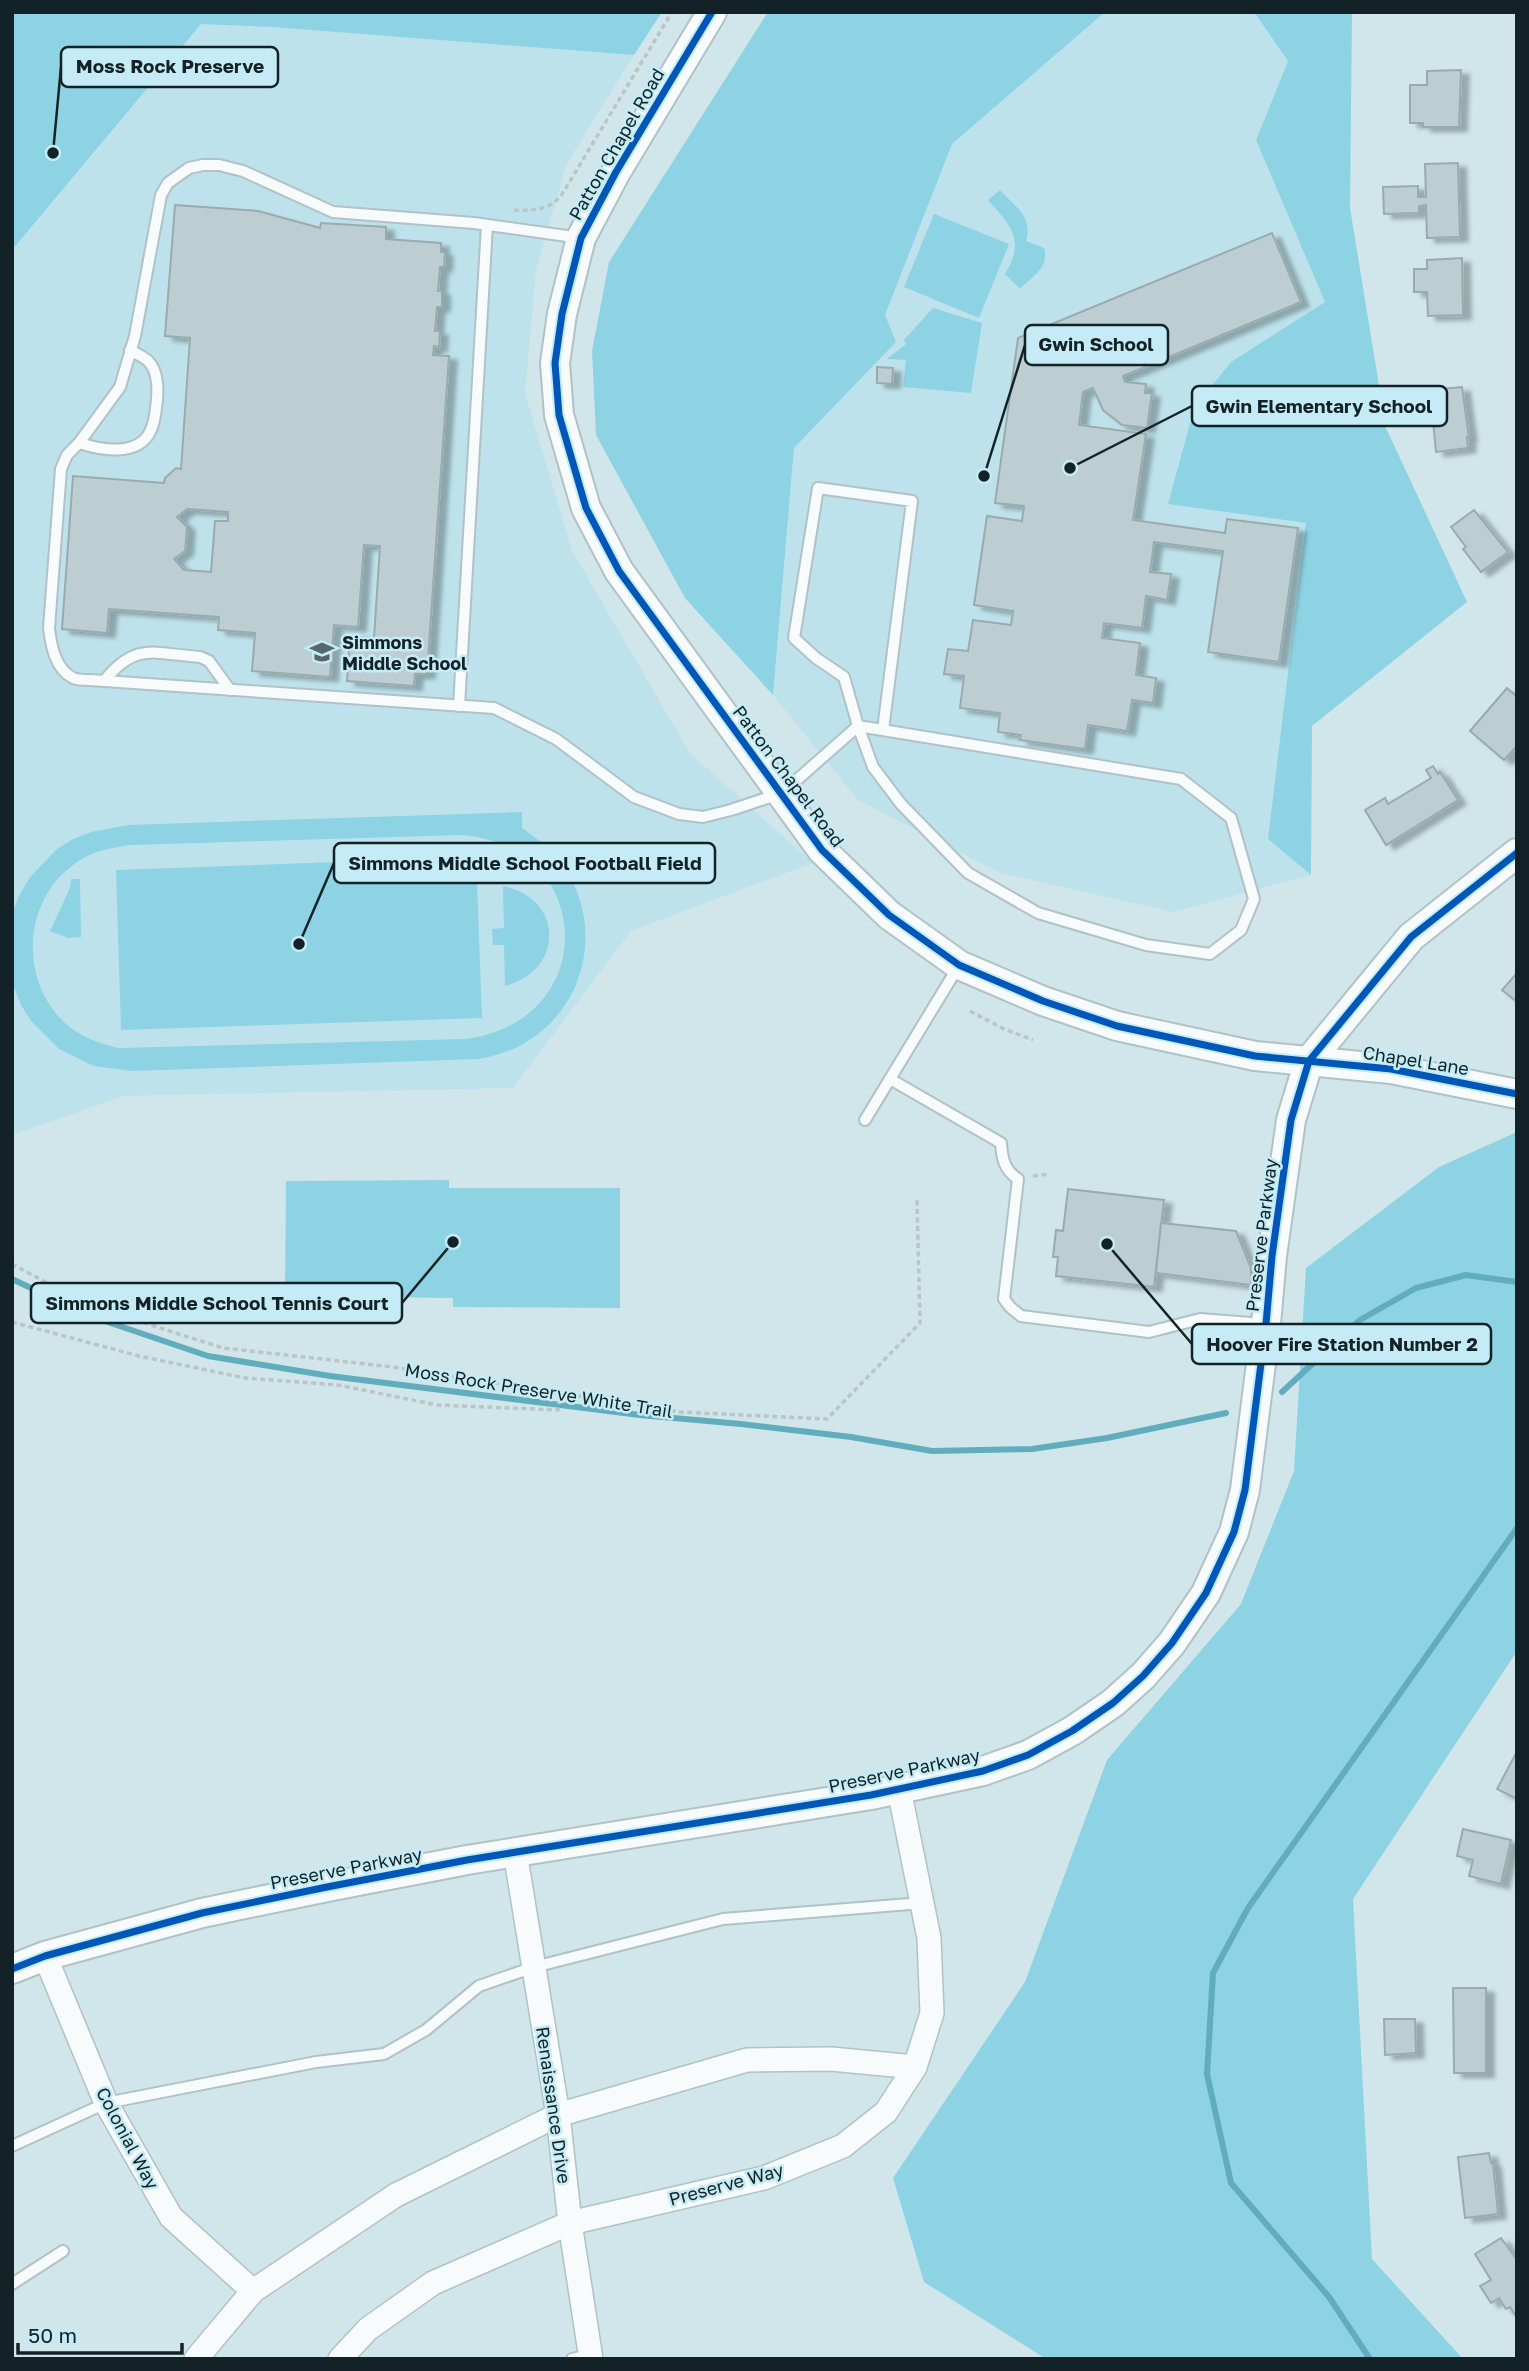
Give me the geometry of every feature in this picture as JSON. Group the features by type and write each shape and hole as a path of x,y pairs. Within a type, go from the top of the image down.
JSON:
{"street":[{"name":"Patton Chapel Road","path":"712,12 616,172 581,238 562,314 555,363 559,415 586,508 619,571 822,850 889,915 959,965 1043,1000 1117,1026 1255,1056 1309,1061"},
{"path":"1309,1061 1410,937 1517,853"},
{"name":"Chapel Lane","path":"1309,1061 1391,1069 1517,1094"},
{"name":"Preserve Parkway","path":"12,1969 44,1956 202,1913 514,1852 899,1789 983,1771 1028,1755 1072,1731 1113,1703 1143,1676 1172,1643 1206,1593 1234,1532 1245,1490 1291,1120 1309,1061"},
{"name":"Preserve Way","path":"340,2359 368,2329 433,2283 570,2223 764,2178 843,2146 886,2112 915,2067 932,2013 929,1937 899,1789"},
{"name":"Renaissance Drive","path":"514,1852 558,2115 584,2358"},
{"name":"Colonial Way","path":"44,1956 106,2103 171,2217 253,2291"},
{"path":"196,2359 253,2291 396,2194 558,2115 747,2060 831,2059 915,2067"}],"lane":[{"path":"581,238 487,225 333,212 243,171 219,165 203,165 189,169 168,183 161,195 120,387 67,455 61,469 48,628 51,649 61,667 73,678 104,681 494,708 522,720 566,746 634,797 679,814 703,817 782,793 858,726"},
{"path":"458,706 487,225"},
{"path":"79,443 99,449 122,449 139,443 150,432 158,385 155,372 149,362 130,350"},
{"path":"858,726 1181,779 1231,818 1254,899 1241,930 1210,954 1146,945 1038,913 968,873 901,804 873,767 858,726 844,677 816,658 794,638 818,488 912,501 883,730"},
{"path":"104,681 119,662 132,655 145,653 200,657 209,661 230,690"},
{"path":"865,1120 959,965"},
{"path":"890,1079 1001,1143 1005,1166 1010,1174 1018,1178 1004,1299 1021,1316 1149,1332 1200,1319 1266,1324"},
{"path":"12,2146 106,2103 316,2062 384,2054 425,2030 479,1986 534,1967 723,1919 922,1903"},
{"path":"12,2284 63,2251"}],"path":[{"path":"503,210 531,211 554,204 561,196 672,12"},
{"path":"970,1011 1033,1040"},
{"path":"12,1322 139,1356 245,1378 338,1385 437,1405 558,1410 560,1395"}],"shaded area":[{"path":"12,12 662,12 634,55 201,24 12,250"},
{"path":"768,12 1105,12 952,144 885,315 896,342 794,448 773,695 685,598 596,435 592,351 609,262"},
{"path":"1105,12 1254,12 1288,61 1256,140 1325,302 1231,362 1194,408 1168,503 1307,523 1268,839 1311,875 1173,912 1000,873 858,800 773,695 794,448 896,342 885,315 952,144"},
{"path":"1254,12 1352,12 1350,208 1386,428 1467,602 1312,726 1311,875 1268,839 1306,523 1168,504 1194,408 1231,362 1325,302 1256,140 1288,61"},
{"name":"Simmons Middle School","path":"201,23 634,55 567,163 536,270 525,393 572,551 690,753 813,863 631,931 513,1088 124,1096 12,1135 12,250"},
{"path":"1000,190 1022,213 1028,232 1026,241 1044,248 1042,266 1020,289 1005,274 1014,252 1013,234 988,200"},
{"path":"934,214 1009,244 979,318 904,287"},
{"path":"933,308 982,323 971,393 903,387 906,360 887,359 906,344 904,340"},
{"path":"522,812 522,828 549,849 562,864 575,887 583,912 583,963 575,987 562,1009 545,1028 518,1047 478,1059 132,1071 94,1066 59,1049 31,1021 21,1005 12,982 12,913 30,877 57,849 91,832 129,825","holes":["460,835 505,845 537,868 558,898 565,933 560,969 542,1001 510,1025 466,1039 118,1048 83,1036 65,1023 48,1003 38,980 33,955 34,930 41,907 53,885 71,867 94,853 130,845"]},
{"path":"476,857 482,1018 121,1030 116,870"},
{"path":"71,879 80,879 81,937 68,938 50,931 70,888"},
{"path":"503,886 523,893 537,904 546,919 549,934 547,950 539,965 525,978 505,986 504,945 493,945 492,929 504,928"},
{"path":"1517,1132 1517,1651 1353,1899 1372,2259 1463,2359 1046,2359 924,2282 893,2178 1025,1982 1107,1760 1241,1604 1294,1471 1306,1268 1439,1167"},
{"path":"449,1180 449,1188 620,1188 620,1308 453,1307 453,1298 285,1296 286,1181"}],"building":[{"path":"1461,70 1459,127 1423,127 1423,123 1410,123 1410,85 1427,85 1427,71"},
{"path":"1458,163 1460,237 1427,238 1426,205 1419,206 1419,213 1384,214 1383,187 1418,186 1418,197 1426,197 1425,164"},
{"name":"Simmons Middle School","path":"175,205 258,211 320,228 321,223 386,227 386,239 441,243 441,252 445,252 444,267 440,267 438,291 442,291 442,307 437,307 435,331 440,331 439,347 434,346 433,355 449,356 427,674 415,674 414,686 347,681 350,636 374,638 380,546 364,545 358,627 334,625 330,677 252,671 255,633 218,630 219,617 109,609 107,633 62,629 73,476 164,483 165,478 176,468 181,469 190,338 165,336","holes":["187,509 228,512 228,521 215,521 211,572 184,570 174,559 185,551 187,527 177,517"]},
{"path":"1272,233 1301,302 1123,376 1125,382 1146,384 1145,393 1152,393 1147,428 1122,425 1103,410 1093,388 1083,392 1079,425 1146,434 1133,520 1225,533 1227,519 1298,528 1279,662 1208,652 1223,551 1154,542 1150,572 1171,574 1167,600 1146,596 1142,628 1104,623 1102,638 1140,643 1136,675 1156,678 1153,703 1132,700 1127,731 1088,725 1085,749 1020,740 1021,735 998,732 1000,713 960,708 964,676 944,674 948,649 968,651 973,620 1011,625 1013,611 974,605 987,516 1022,521 1024,506 995,503 1018,338"},
{"path":"1462,258 1463,315 1428,316 1427,292 1414,292 1414,269 1427,269 1427,260"},
{"path":"877,367 893,368 892,384 877,383"},
{"path":"1462,387 1468,448 1436,452 1430,390"},
{"path":"1474,510 1508,552 1481,572 1463,549 1466,547 1451,527"},
{"path":"1507,688 1517,697 1517,746 1504,760 1470,731"},
{"path":"1433,766 1458,800 1386,845 1365,810 1385,798 1388,804 1431,778 1426,770"},
{"path":"1517,973 1517,1002 1502,990"},
{"path":"1068,1189 1164,1200 1154,1287 1056,1276 1058,1257 1053,1257 1056,1230 1063,1231"},
{"path":"1161,1223 1236,1231 1251,1268 1251,1285 1156,1273"},
{"path":"1515,1755 1517,1756 1517,1799 1497,1789"},
{"path":"1463,1829 1511,1840 1501,1884 1469,1876 1473,1860 1457,1856"},
{"path":"1453,1988 1486,1988 1486,2073 1454,2073"},
{"path":"1384,2019 1415,2019 1416,2053 1385,2055"},
{"path":"1489,2153 1493,2163 1498,2214 1465,2218 1458,2157"},
{"path":"1501,2238 1517,2260 1517,2318 1510,2307 1506,2309 1499,2298 1491,2303 1480,2286 1491,2280 1475,2254"}],"waterway":[{"path":"1282,1392 1360,1320 1416,1288 1466,1275 1517,1282"},
{"path":"12,1279 90,1316 208,1356 330,1376 640,1415 851,1437 932,1451 1032,1449 1107,1438 1226,1413"},
{"path":"1370,2359 1329,2297 1231,2183 1207,2074 1213,1973 1248,1908 1517,1528"}],"cycle path":[{"path":"712,12 616,172 581,238 562,314 555,363 559,415 586,508 619,571 822,850 889,915 959,965 1043,1001 1117,1026 1255,1056 1391,1069 1517,1094"},
{"path":"12,1969 45,1956 202,1913 327,1887 467,1860 871,1795 983,1771 1028,1755 1072,1731 1113,1703 1143,1676 1172,1643 1206,1593 1234,1532 1245,1490 1291,1120 1309,1061 1411,937 1517,853"}],"place":[{"name":"Moss Rock Preserve","path":"53,153"},
{"name":"Gwin Elementary School","path":"1070,468"},
{"name":"Gwin School","path":"984,476"},
{"name":"Simmons Middle School","path":"322,652"},
{"name":"Simmons Middle School Football Field","path":"299,944"},
{"name":"Simmons Middle School Tennis Court","path":"453,1242"},
{"name":"Hoover Fire Station Number 2","path":"1107,1244"}]}
